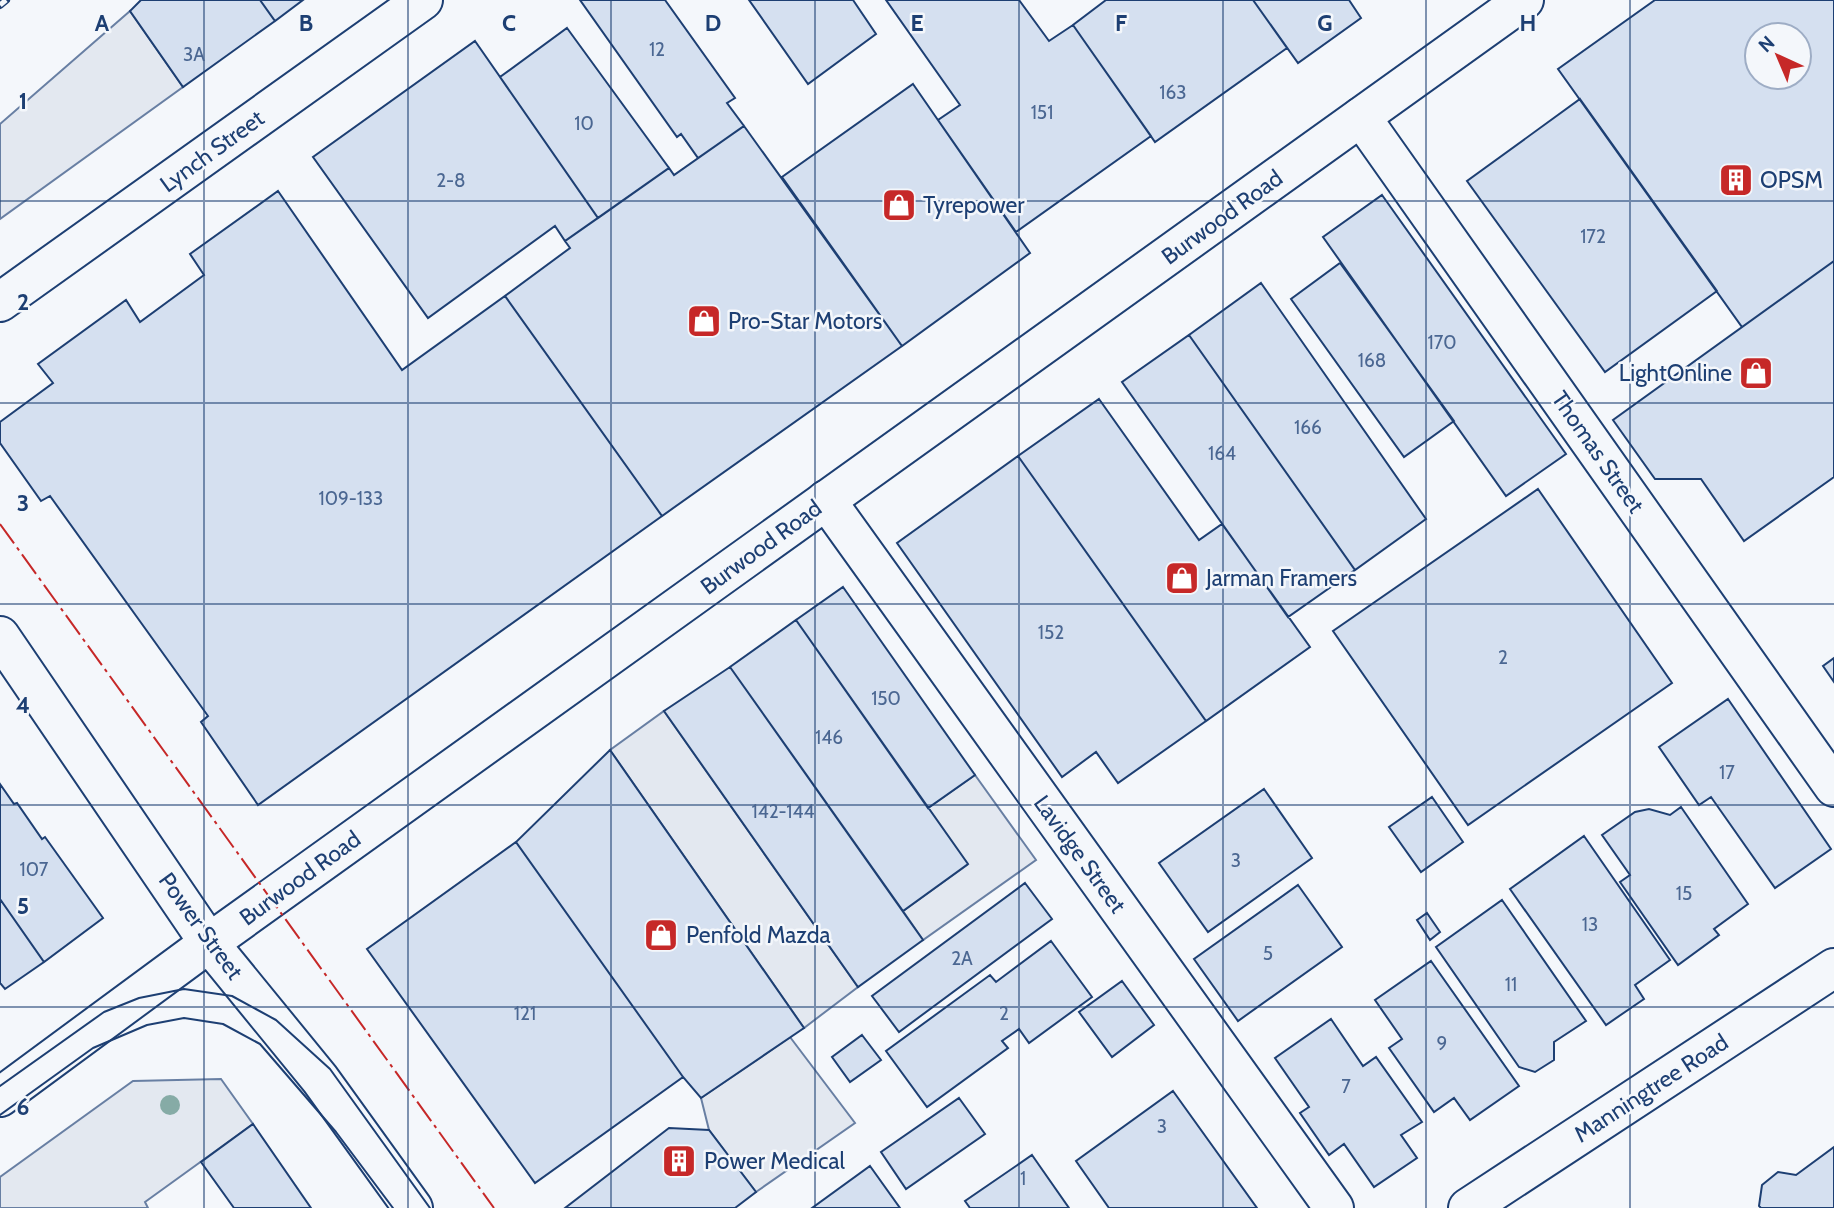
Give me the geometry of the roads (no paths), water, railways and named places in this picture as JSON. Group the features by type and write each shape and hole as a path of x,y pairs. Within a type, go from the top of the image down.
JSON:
{"street":[{"name":"Lynch Street","path":"0,302 423,0"},
{"name":"Burwood Road","path":"0,1097 209,943 1524,0"},
{"name":"Thomas Street","path":"1361,117 1834,787"},
{"name":"Lavidge Street","path":"827,500 1334,1208"},
{"name":"Power Street","path":"0,636 209,943 320,1079 413,1208"},
{"name":"Manningtree Road","path":"1468,1208 1834,968"}],"tram line":[{"path":"0,1086 104,1012 139,998 184,989 232,996 276,1020 330,1069 430,1208"},
{"path":"0,1115 93,1048 147,1025 184,1018 223,1024 260,1044 336,1132 393,1208"}],"railway":[{"path":"0,5 6,0"}],"place":[{"name":"OPSM","path":"1736,180"},
{"name":"Tyrepower","path":"899,205"},
{"name":"Pro-Star Motors","path":"704,321"},
{"name":"LightOnline","path":"1756,373"},
{"name":"Jarman Framers","path":"1182,578"},
{"name":"Penfold Mazda","path":"661,935"},
{"name":"Power Medical","path":"679,1161"}]}
